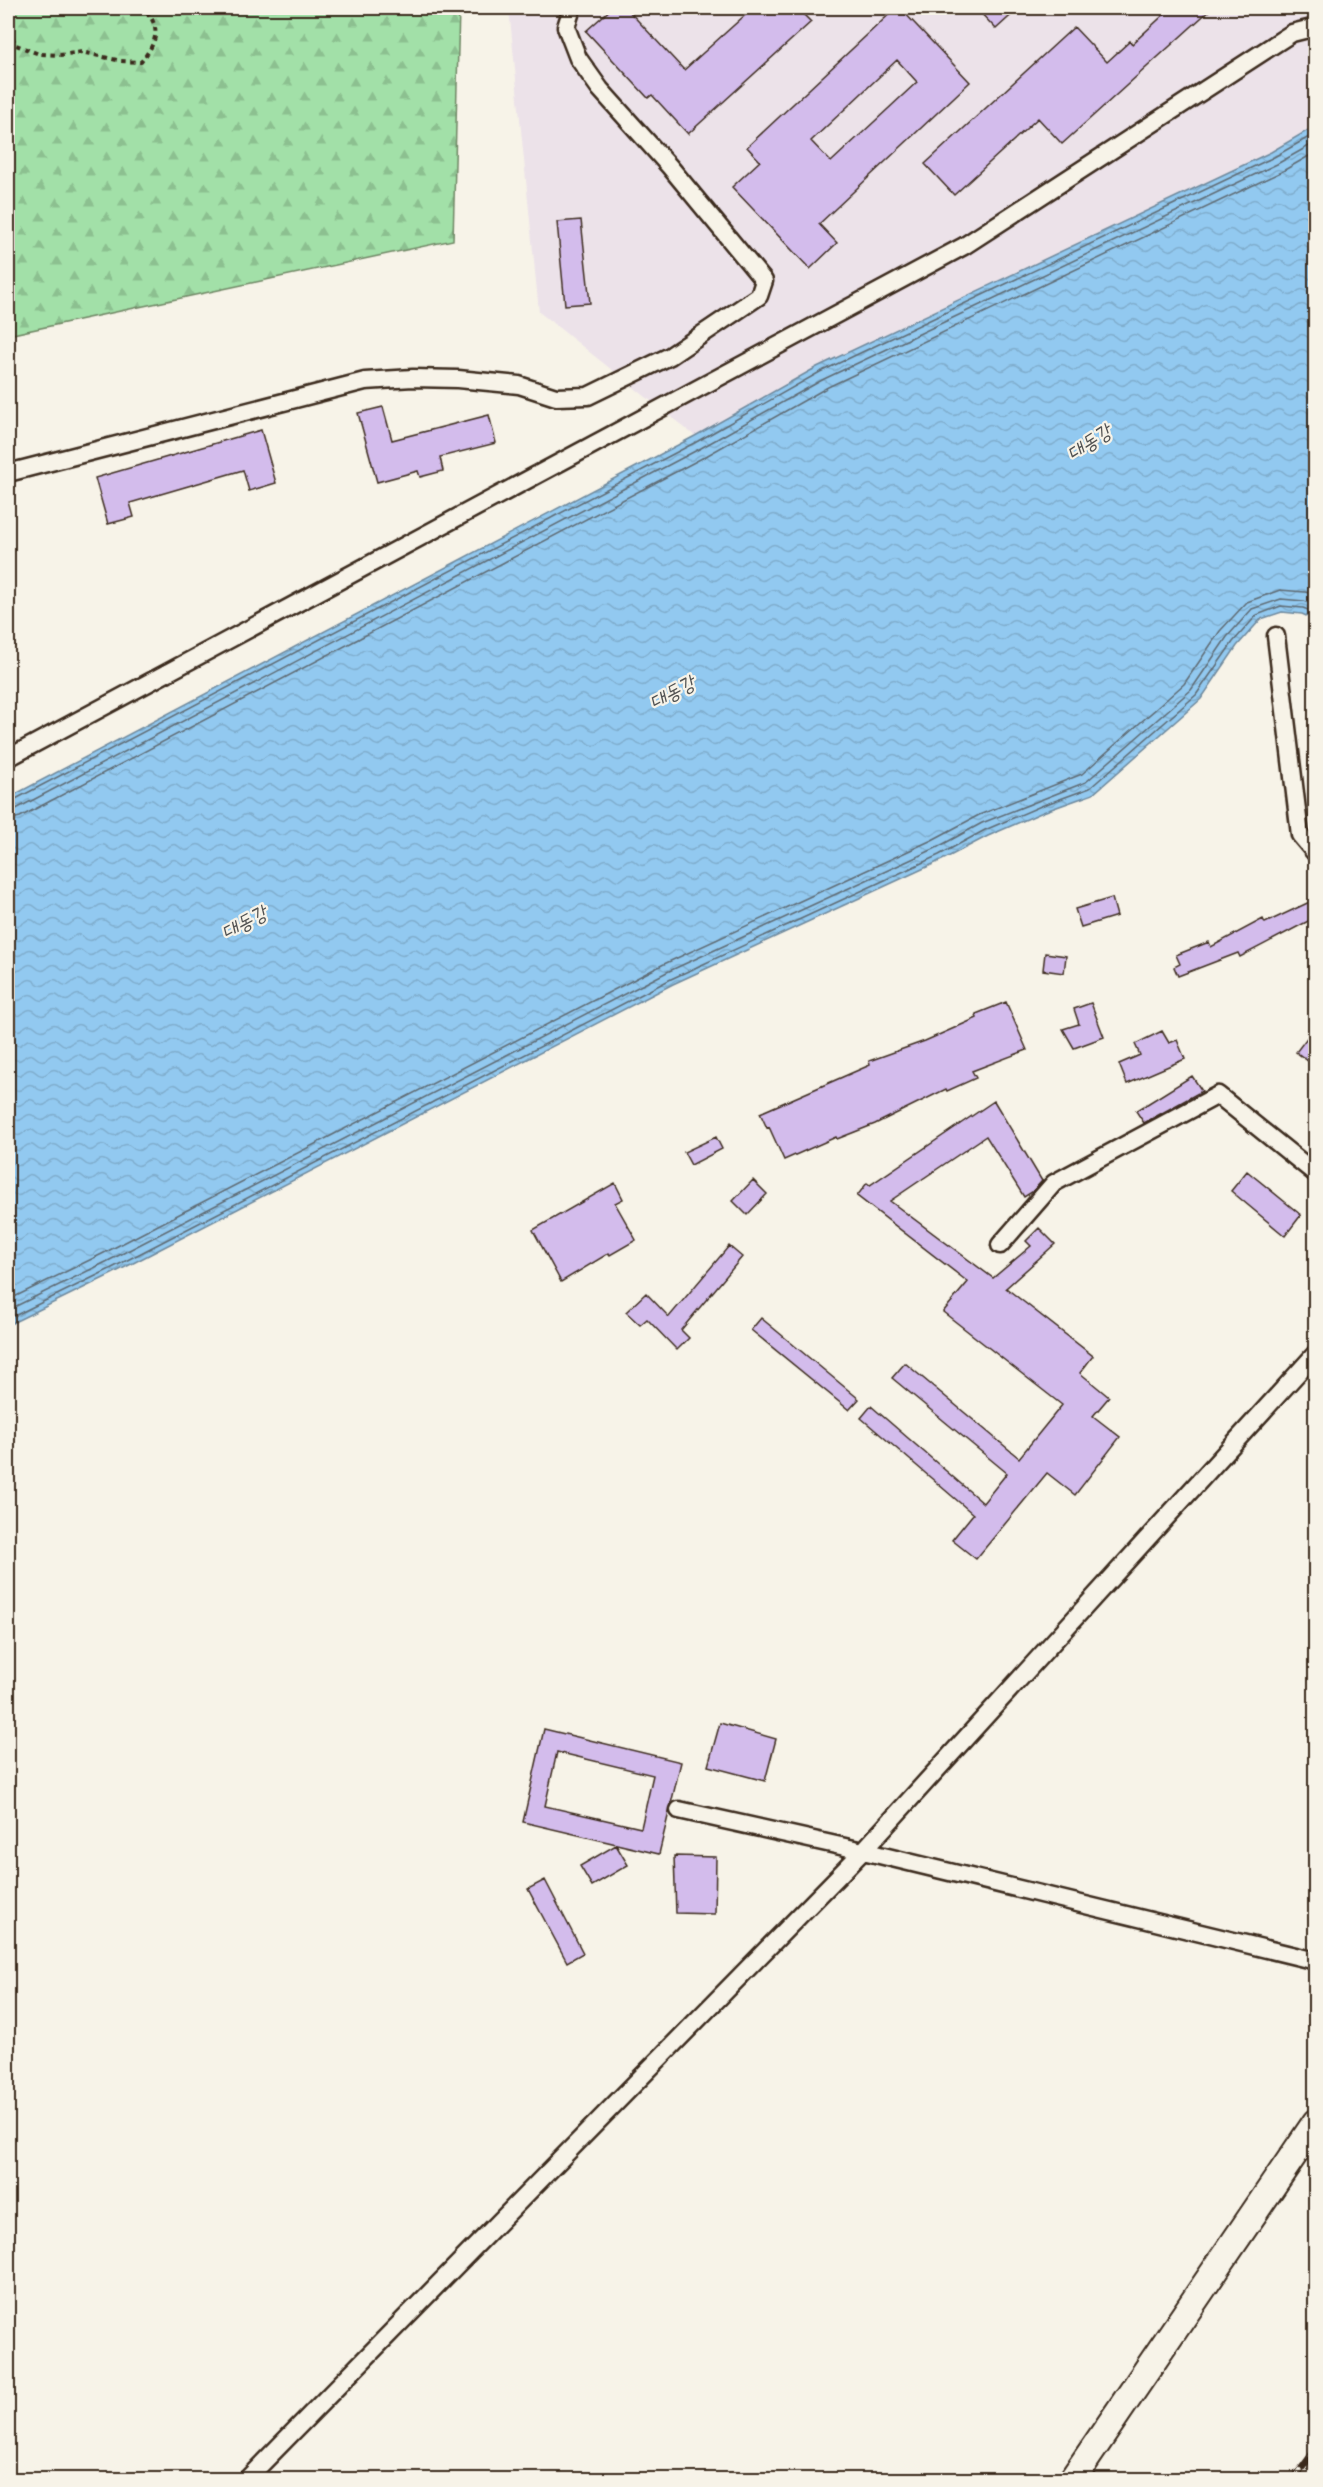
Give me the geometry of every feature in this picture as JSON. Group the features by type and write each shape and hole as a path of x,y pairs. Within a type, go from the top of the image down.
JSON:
{"main road":[{"path":"1072,2480 1316,2122"}],"street":[{"path":"8,473 365,381 413,378 458,379 519,385 556,397 588,396 670,356 759,296 764,281 670,167 600,89 578,58 566,27 572,8"},
{"path":"8,758 964,246 1292,33 1316,27"},
{"path":"1276,636 1300,835 1316,854"},
{"path":"1000,1245 1054,1183 1218,1095 1316,1174"},
{"path":"246,2480 863,1851 1316,1353"},
{"path":"679,1810 863,1851 1316,1961"}],"path":[{"path":"8,29 16,45 39,54 60,55 82,52 121,61 141,62 155,44 154,20 144,8"}],"shaded area":[{"path":"509,8 1315,8 1315,126 1271,152 817,367 695,436 539,312"}],"green space":[{"path":"8,8 459,8 453,240 8,335"}],"water":[{"name":"대동강","path":"1315,126 1315,620 1302,614 1282,612 1261,619 1237,646 1201,699 1093,794 1043,812 988,836 942,860 673,984 112,1274 8,1325 8,798 695,436 817,367 1271,152"}],"building":[{"path":"612,8 626,8 684,70 753,8 797,8 811,22 688,134 652,95 648,98 586,31"},
{"path":"896,8 900,8 970,82 819,224 837,243 810,269 732,187 760,161 747,147","holes":["897,60 917,82 831,162 811,141"]},
{"path":"976,8 1019,8 996,29"},
{"path":"1171,8 1212,8 1062,144 1038,118 954,195 925,164 1074,27 1107,62 1130,41 1132,44"},
{"path":"581,220 590,303 565,305 557,222"},
{"path":"383,407 392,440 489,415 496,443 440,457 443,471 420,477 418,471 377,482 358,413"},
{"path":"261,430 276,483 249,491 243,470 130,503 134,517 108,524 95,478"},
{"path":"1112,898 1117,916 1081,927 1075,909"},
{"path":"1316,899 1316,917 1240,957 1238,953 1178,976 1174,967 1180,964 1176,955 1209,942 1211,947 1263,919 1265,923"},
{"path":"1045,953 1066,956 1064,973 1043,970"},
{"path":"1006,1002 1027,1050 972,1071 976,1078 947,1091 946,1089 875,1124 837,1139 836,1137 784,1160 760,1113 870,1065 869,1061 925,1041 977,1018 976,1014"},
{"path":"1091,1003 1104,1037 1074,1048 1063,1029 1079,1024 1074,1009"},
{"path":"1316,1026 1316,1067 1296,1052"},
{"path":"1162,1031 1169,1043 1177,1040 1185,1059 1127,1084 1119,1064 1140,1055 1135,1044"},
{"path":"1192,1076 1202,1091 1144,1123 1136,1111"},
{"path":"994,1101 1042,1181 1032,1192 1024,1197 986,1136 890,1201 993,1278 1031,1246 1026,1241 1039,1228 1055,1244 1006,1288 1093,1356 1080,1373 1109,1397 1093,1416 1120,1437 1075,1495 1047,1473 976,1559 952,1540 973,1514 861,1418 871,1406 983,1503 1007,1473 892,1378 905,1363 1019,1458 1062,1405 943,1312 968,1282 857,1196 867,1183 870,1185"},
{"path":"716,1137 722,1149 691,1165 684,1152"},
{"path":"1247,1171 1301,1215 1285,1236 1231,1191"},
{"path":"753,1180 767,1194 747,1215 733,1201"},
{"path":"615,1183 623,1199 615,1203 636,1240 610,1255 609,1253 561,1282 533,1230"},
{"path":"729,1246 742,1257 681,1330 689,1338 677,1350 647,1319 640,1325 626,1312 646,1293 669,1317"},
{"path":"761,1318 859,1399 849,1410 751,1330"},
{"path":"720,1723 776,1739 765,1781 708,1766"},
{"path":"544,1729 681,1762 659,1854 523,1822","holes":["557,1752 653,1775 641,1828 545,1806"]},
{"path":"616,1845 628,1865 592,1886 580,1866"},
{"path":"674,1856 716,1857 715,1914 676,1913"},
{"path":"545,1880 583,1953 567,1962 528,1889"}],"railway":[{"path":"1293,2480 1316,2449"},
{"path":"1310,2480 1316,2472"}]}
